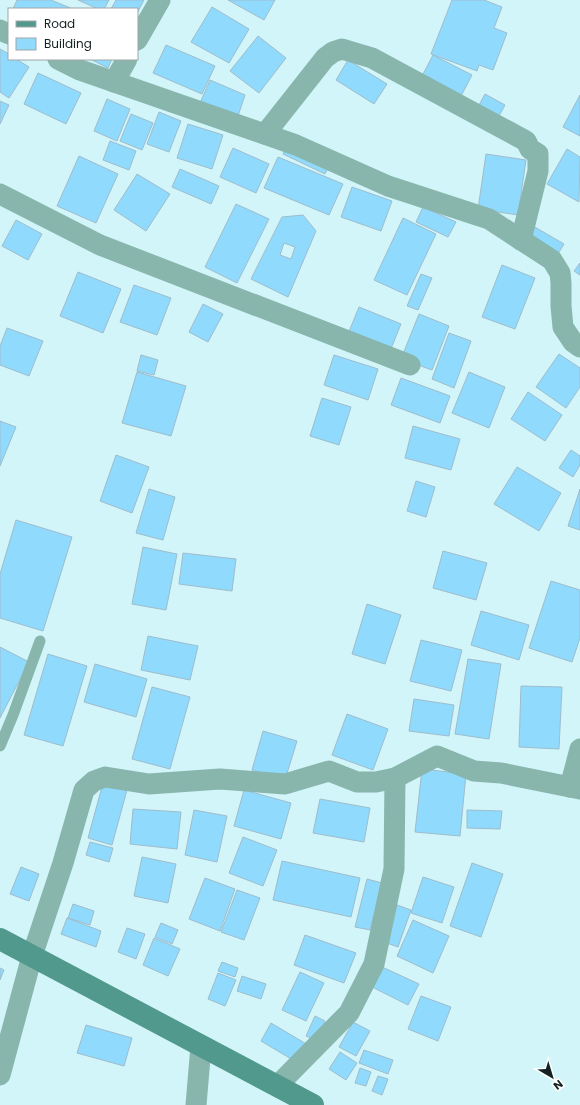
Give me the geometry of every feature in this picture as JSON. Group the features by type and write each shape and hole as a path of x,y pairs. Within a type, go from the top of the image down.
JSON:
{"main road":[{"path":"0,939 313,1105"}],"street":[{"path":"138,38 160,0"},
{"path":"265,134 325,58 333,52 342,49 372,58 526,141 530,149 538,154 538,171 521,240"},
{"path":"60,60 80,70 296,145 388,186 489,219 552,260 560,273 563,327 573,342 580,347"},
{"path":"114,82 126,60"},
{"path":"0,194 100,245 410,365"},
{"path":"0,1075 32,956 63,863 84,790 94,781 105,777 149,784 220,779 285,784 330,771 357,782 395,778 437,756 474,771 501,773 575,788 580,749"},
{"path":"277,1086 349,1013 374,964 394,869 395,778"},
{"path":"196,1105 201,1046"}],"lane":[{"path":"0,746 13,716 40,641"}],"building":[{"path":"17,0 51,0 71,8 13,8"},
{"path":"78,0 109,0 105,8 96,8"},
{"path":"116,0 144,0 138,11 138,8 112,8"},
{"path":"228,0 275,0 264,20"},
{"path":"452,0 484,0 502,7 494,28 507,33 493,70 479,65 477,71 431,54"},
{"path":"212,7 249,29 229,63 191,42"},
{"path":"258,36 286,58 259,93 230,71"},
{"path":"166,45 215,66 202,94 153,73"},
{"path":"0,49 8,53 8,60 18,60 29,67 9,98 0,92"},
{"path":"433,55 472,75 460,98 421,78"},
{"path":"92,60 112,60 108,68"},
{"path":"348,60 387,84 374,104 336,80"},
{"path":"38,73 81,93 66,124 24,104"},
{"path":"210,80 245,95 238,116 200,103"},
{"path":"485,94 505,105 499,116 479,105"},
{"path":"580,95 580,136 563,127"},
{"path":"107,99 130,109 117,141 94,131"},
{"path":"0,101 9,105 0,124"},
{"path":"159,112 181,121 169,152 147,144"},
{"path":"131,114 153,123 142,150 120,141"},
{"path":"188,124 223,135 212,169 177,158"},
{"path":"110,141 136,151 129,170 103,160"},
{"path":"287,146 329,165 325,174 283,154"},
{"path":"233,148 269,164 256,193 220,177"},
{"path":"567,149 580,157 579,202 547,184"},
{"path":"486,154 526,160 518,215 478,209"},
{"path":"79,156 118,174 96,223 57,206"},
{"path":"278,157 343,184 329,215 264,188"},
{"path":"180,169 219,186 211,204 172,187"},
{"path":"137,174 170,194 146,231 114,210"},
{"path":"352,187 392,201 381,231 341,217"},
{"path":"236,204 269,219 237,283 205,267"},
{"path":"423,207 456,222 448,237 416,222"},
{"path":"303,215 316,231 288,297 251,279 282,217","holes":["284,243 295,247 291,259 280,255"]},
{"path":"403,218 436,234 407,295 374,280"},
{"path":"16,220 42,234 28,260 2,246"},
{"path":"533,226 564,244 556,257 526,239"},
{"path":"580,263 580,275 574,271"},
{"path":"502,265 535,278 515,329 482,317"},
{"path":"78,272 121,289 103,333 60,316"},
{"path":"421,274 432,278 418,310 407,306"},
{"path":"134,285 171,298 157,335 120,322"},
{"path":"203,304 223,314 208,342 189,332"},
{"path":"359,307 401,324 390,351 348,334"},
{"path":"419,314 449,326 432,370 401,359"},
{"path":"7,328 43,341 29,376 0,365 0,346"},
{"path":"449,333 471,341 454,388 432,379"},
{"path":"559,354 580,368 580,387 566,408 536,387"},
{"path":"141,355 158,360 154,375 137,371"},
{"path":"334,355 378,369 368,400 324,385"},
{"path":"137,372 186,386 171,436 122,423"},
{"path":"469,372 505,387 489,428 452,413"},
{"path":"401,378 450,396 440,423 391,405"},
{"path":"528,392 562,415 545,441 511,419"},
{"path":"322,398 351,407 339,445 310,436"},
{"path":"0,421 16,427 0,466"},
{"path":"413,426 460,439 451,470 405,458"},
{"path":"571,450 580,456 580,465 573,477 559,468"},
{"path":"116,455 149,467 132,513 100,501"},
{"path":"517,467 561,493 539,531 494,504"},
{"path":"416,481 435,487 426,517 407,511"},
{"path":"149,489 175,497 163,540 136,533"},
{"path":"580,489 580,530 568,526"},
{"path":"16,520 72,537 43,631 0,618 0,574"},
{"path":"143,547 177,554 166,610 132,604"},
{"path":"443,551 487,563 476,600 433,588"},
{"path":"183,553 236,559 232,591 179,584"},
{"path":"551,581 580,590 580,638 572,662 529,648"},
{"path":"367,604 401,615 385,664 352,654"},
{"path":"481,611 529,625 519,660 471,645"},
{"path":"148,636 198,646 190,680 141,670"},
{"path":"421,640 462,650 451,691 410,681"},
{"path":"0,647 29,662 0,718"},
{"path":"48,654 87,666 63,746 24,735"},
{"path":"468,659 501,664 489,739 455,734"},
{"path":"95,664 147,679 136,717 84,702"},
{"path":"521,686 562,687 559,749 519,747"},
{"path":"152,687 190,697 170,769 132,759"},
{"path":"414,699 454,705 449,736 409,731"},
{"path":"347,714 388,729 373,770 332,755"},
{"path":"263,731 297,741 285,780 252,770"},
{"path":"422,769 466,774 460,836 415,832"},
{"path":"103,783 127,790 112,845 88,838"},
{"path":"244,790 291,803 281,839 234,826"},
{"path":"320,799 370,808 364,842 313,833"},
{"path":"133,809 181,812 177,849 130,844"},
{"path":"194,810 227,816 217,862 185,855"},
{"path":"467,810 502,811 500,829 467,828"},
{"path":"243,837 277,850 263,886 229,873"},
{"path":"90,842 113,848 109,862 86,855"},
{"path":"142,857 176,864 168,903 134,896"},
{"path":"282,861 360,878 351,917 273,900"},
{"path":"472,863 503,874 481,937 450,926"},
{"path":"21,867 39,874 29,901 10,894"},
{"path":"423,877 454,887 442,923 411,913"},
{"path":"205,878 235,889 220,931 189,919"},
{"path":"367,879 382,883 370,930 355,927"},
{"path":"237,890 260,898 244,940 221,932"},
{"path":"73,904 94,911 90,925 68,918"},
{"path":"397,905 411,910 398,947 384,942"},
{"path":"67,918 101,931 96,947 61,934"},
{"path":"413,920 449,936 433,973 397,956"},
{"path":"161,923 178,930 172,944 155,937"},
{"path":"127,928 145,934 136,959 118,952"},
{"path":"305,935 356,953 344,983 294,965"},
{"path":"154,938 180,949 168,976 143,965"},
{"path":"222,962 238,968 235,977 218,971"},
{"path":"380,966 419,984 408,1005 370,986"},
{"path":"0,968 4,970 0,980"},
{"path":"300,972 324,983 306,1021 282,1010"},
{"path":"218,973 236,980 225,1006 208,999"},
{"path":"242,976 266,984 261,999 237,991"},
{"path":"421,996 451,1007 438,1041 408,1029"},
{"path":"315,1016 325,1021 316,1040 306,1036"},
{"path":"353,1022 370,1031 356,1056 339,1047"},
{"path":"271,1023 308,1045 298,1063 261,1041"},
{"path":"86,1025 132,1038 124,1066 77,1053"},
{"path":"364,1050 393,1060 388,1074 359,1063"},
{"path":"340,1052 357,1063 346,1080 329,1069"},
{"path":"360,1068 371,1072 366,1086 355,1083"},
{"path":"378,1076 388,1079 382,1095 372,1091"}]}
